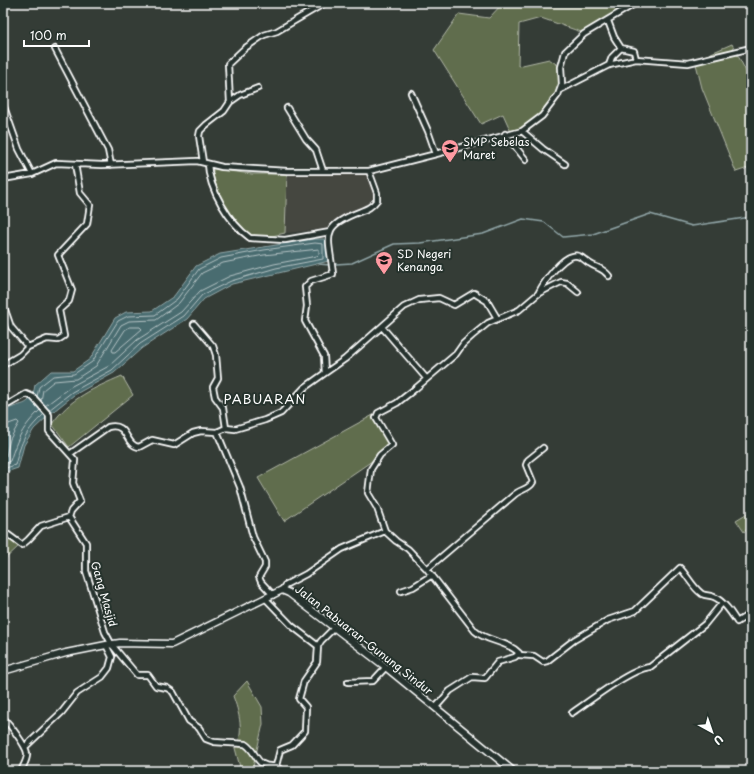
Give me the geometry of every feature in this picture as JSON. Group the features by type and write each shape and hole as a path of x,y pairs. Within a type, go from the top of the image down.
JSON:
{"street":[{"path":"230,102 228,64 234,57 264,35 277,31 325,3"},
{"path":"3,179 13,179 32,174 56,163 111,165 206,163 222,167 287,171 369,171 522,131 542,116 560,90 562,84 561,66 565,52 584,34 636,3"},
{"path":"608,20 614,37 621,48 634,50 636,59"},
{"path":"609,65 612,57 621,48"},
{"path":"560,90 609,65 636,59 688,63 751,48"},
{"path":"55,49 108,150 111,165"},
{"path":"258,88 240,95 230,102 224,111 206,125 200,132 199,136 206,163 223,209 231,220 250,238 285,240 330,232"},
{"path":"411,94 428,131 436,154"},
{"path":"3,104 19,149 32,174"},
{"path":"287,108 306,139 316,150 323,171"},
{"path":"522,131 542,148 565,164"},
{"path":"506,134 526,160"},
{"path":"3,365 20,355 28,347 47,339 58,340 64,336 59,310 69,301 72,290 58,255 87,224 90,205 80,193 75,164"},
{"path":"325,373 324,356 305,321 308,306 305,287 311,281 333,274 330,232 336,223 341,219 370,208 377,200 377,193 369,171"},
{"path":"539,293 545,281 566,259 573,256 582,257 590,264 603,268 609,276"},
{"path":"519,655 518,651 483,638 474,631 427,569 408,549 385,531 377,508 367,491 370,474 374,463 392,445 377,416 378,413 397,403 456,354 463,344 472,336 497,318 519,310 539,293 561,282 567,283 578,292"},
{"path":"71,453 108,427 114,426 120,428 134,446 139,447 152,440 174,445 193,433 201,431 217,432 226,428 235,429 265,420 281,413 304,388 345,359 404,307 419,300 438,298 454,305 474,292 487,301 497,318"},
{"path":"3,304 11,327 28,347"},
{"path":"194,324 213,346 216,355 218,378 213,386 215,396 223,408 226,428"},
{"path":"382,327 426,378"},
{"path":"3,396 7,404 9,404 26,394 33,397 49,415 48,428 51,434 71,453 75,460 73,483 80,501 71,511 69,517 40,526 22,545 3,531"},
{"path":"217,432 240,487 253,537 265,562 265,567 259,578 260,582 273,595"},
{"path":"427,569 514,495 531,486 533,482 526,465 528,460 543,448"},
{"name":"Gang Masjid","path":"69,517 86,543 86,571 109,645"},
{"path":"282,590 285,585 306,574 342,549 385,531"},
{"path":"436,708 450,691 472,677 485,678 498,662 519,655 534,656 543,662 547,661 574,640 602,623 635,611 680,568 688,576 692,585 703,595 714,597 722,603 737,622 751,613"},
{"path":"401,591 413,587 432,575"},
{"name":"Jalan Pabuaran–Gunung Sindur","path":"3,671 66,653 120,643 167,645 177,643 282,590 289,593 386,667 513,771"},
{"path":"266,598 292,626 318,646"},
{"path":"572,713 598,694 650,666 705,624 722,603"},
{"path":"276,766 280,750 292,745 305,731 306,707 299,699 304,681 317,662 318,646 334,628"},
{"path":"25,747 62,712 77,693 102,677 109,668 112,657 109,645"},
{"path":"109,645 137,674 148,675 156,686 167,688 173,692 189,721 199,728 206,739 214,742 245,744 261,764 276,766 282,771"},
{"path":"348,682 373,681 386,667"},
{"path":"3,718 13,727 18,738 25,747 27,758 21,771"}],"shaded area":[{"path":"367,172 375,196 371,204 339,218 328,229 285,233 287,174"}],"green space":[{"path":"503,3 637,3 587,34 541,18 519,24 518,66 549,59 559,66 559,89 533,126 512,134 503,114 481,124 434,50 459,14 489,18"},
{"path":"732,44 751,81 751,167 736,172 702,88 695,60"},
{"path":"213,169 252,174 287,174 285,233 259,238 251,236 245,232 231,216 225,206 213,176"},
{"path":"122,376 133,395 69,447 52,424 67,407 83,395"},
{"path":"375,414 394,446 284,521 258,478"},
{"path":"751,511 751,527 744,532 736,520"},
{"path":"3,533 20,545 3,561"},
{"path":"247,681 262,707 263,724 253,767 255,771 241,771 235,748 240,736 240,723 233,696"}],"water":[{"path":"314,239 327,239 329,261 232,284 204,299 187,319 142,348 114,373 74,395 49,415 34,429 24,445 18,468 3,473 3,412 27,402 31,398 35,385 51,371 73,371 90,359 115,318 126,312 152,311 174,296 196,266 220,254"}],"waterway":[{"path":"336,264 352,263 394,244 420,243 483,234 523,219 544,222 563,237 593,234 650,214 692,226 751,217"},
{"path":"319,264 329,265"}],"place":[{"name":"SMP Sebelas Maret","path":"450,163"},
{"name":"SD Negeri Kenanga","path":"384,275"}],"district":[{"name":"PABUARAN","path":"265,399"}]}
